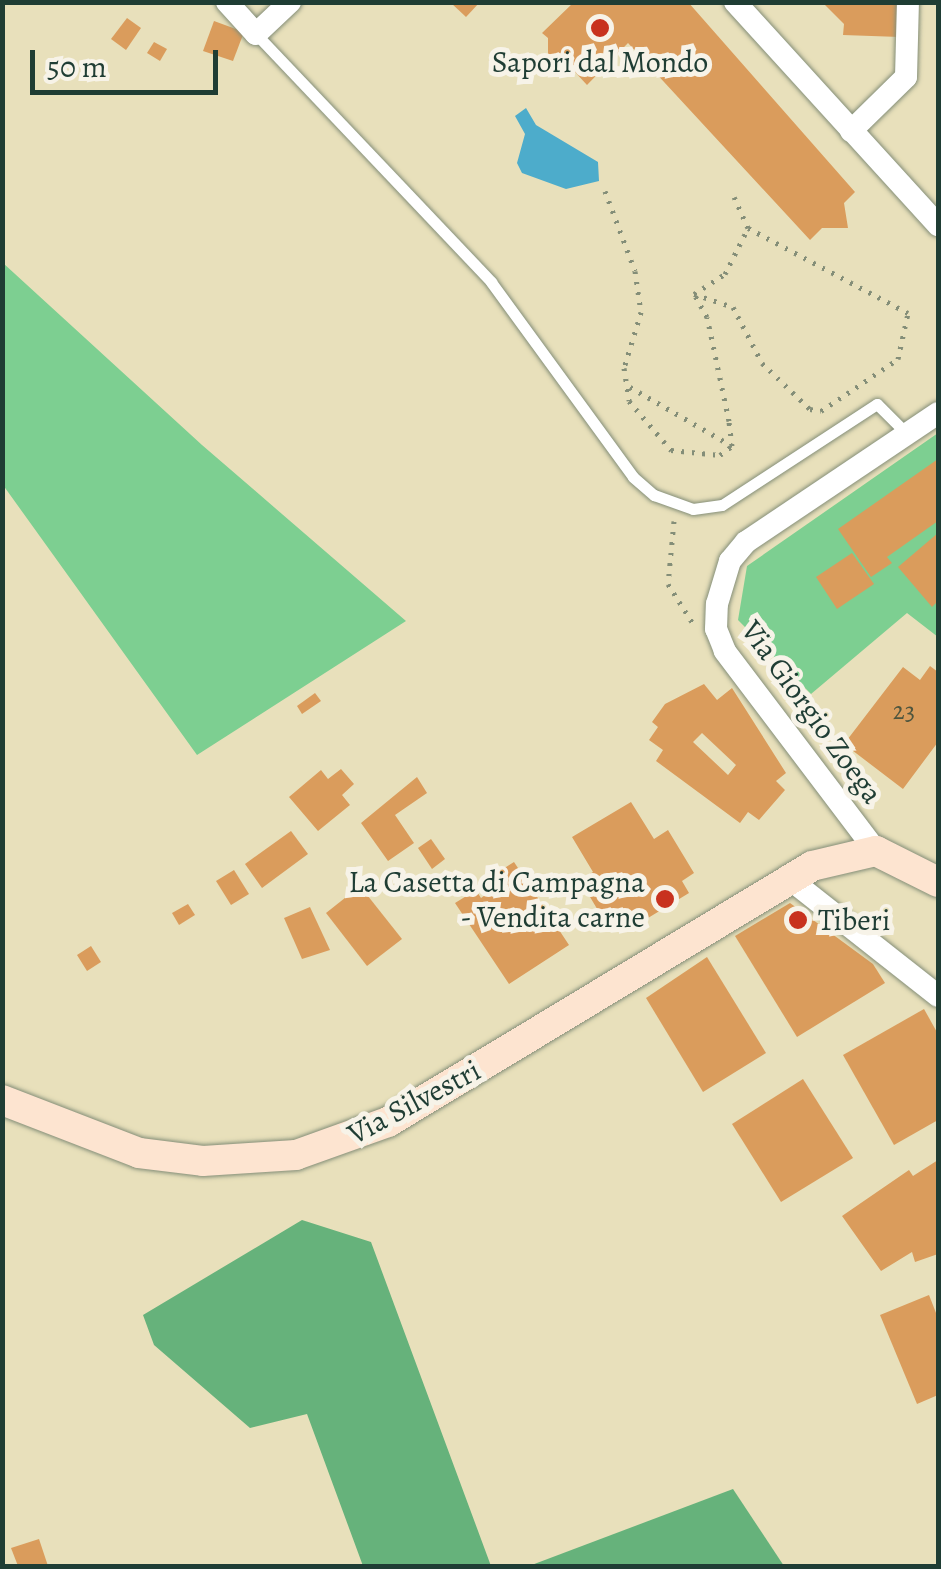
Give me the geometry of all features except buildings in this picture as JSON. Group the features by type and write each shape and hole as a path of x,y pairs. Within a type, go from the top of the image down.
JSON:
{"main road":[{"name":"Via Silvestri","path":"2,1100 106,1144 155,1156 241,1162 327,1147 388,1122 787,877 841,855 876,851"},
{"path":"876,851 938,882"}],"street":[{"path":"227,2 256,34 290,2"},
{"path":"736,2 938,225"},
{"path":"851,130 906,77 908,2"},
{"name":"Via Giorgio Zoega","path":"876,851 725,651 716,619 723,577 746,542 938,412"},
{"path":"787,877 938,996"}],"lane":[{"path":"256,34 491,282 633,477 654,494 693,509 722,505 877,404 907,434"}],"path":[{"path":"604,191 634,271 641,312 624,368 629,401 671,450 720,455 732,446"},
{"path":"694,294 733,307 762,363 810,409 821,411 898,359 908,313 748,228 734,197"},
{"path":"694,294 725,274 748,228"},
{"path":"694,294 707,317 732,446"},
{"path":"628,385 732,446"},
{"path":"674,522 668,579 681,612"}],"green space":[{"path":"3,263 202,445 406,621 197,755 3,485"},
{"path":"938,433 938,637 907,613 811,694 738,620 747,566"},
{"path":"302,1220 371,1242 491,1566 363,1566 307,1414 250,1428 154,1345 143,1315"},
{"path":"733,1489 784,1566 529,1566"}],"water":[{"path":"526,108 536,125 598,162 599,181 566,189 522,173 517,163 525,134 515,116"}],"place":[{"name":"Sapori dal Mondo","path":"600,28"},
{"name":"La Casetta di Campagna - Vendita carne","path":"665,899"},
{"name":"Tiberi","path":"798,920"}]}
